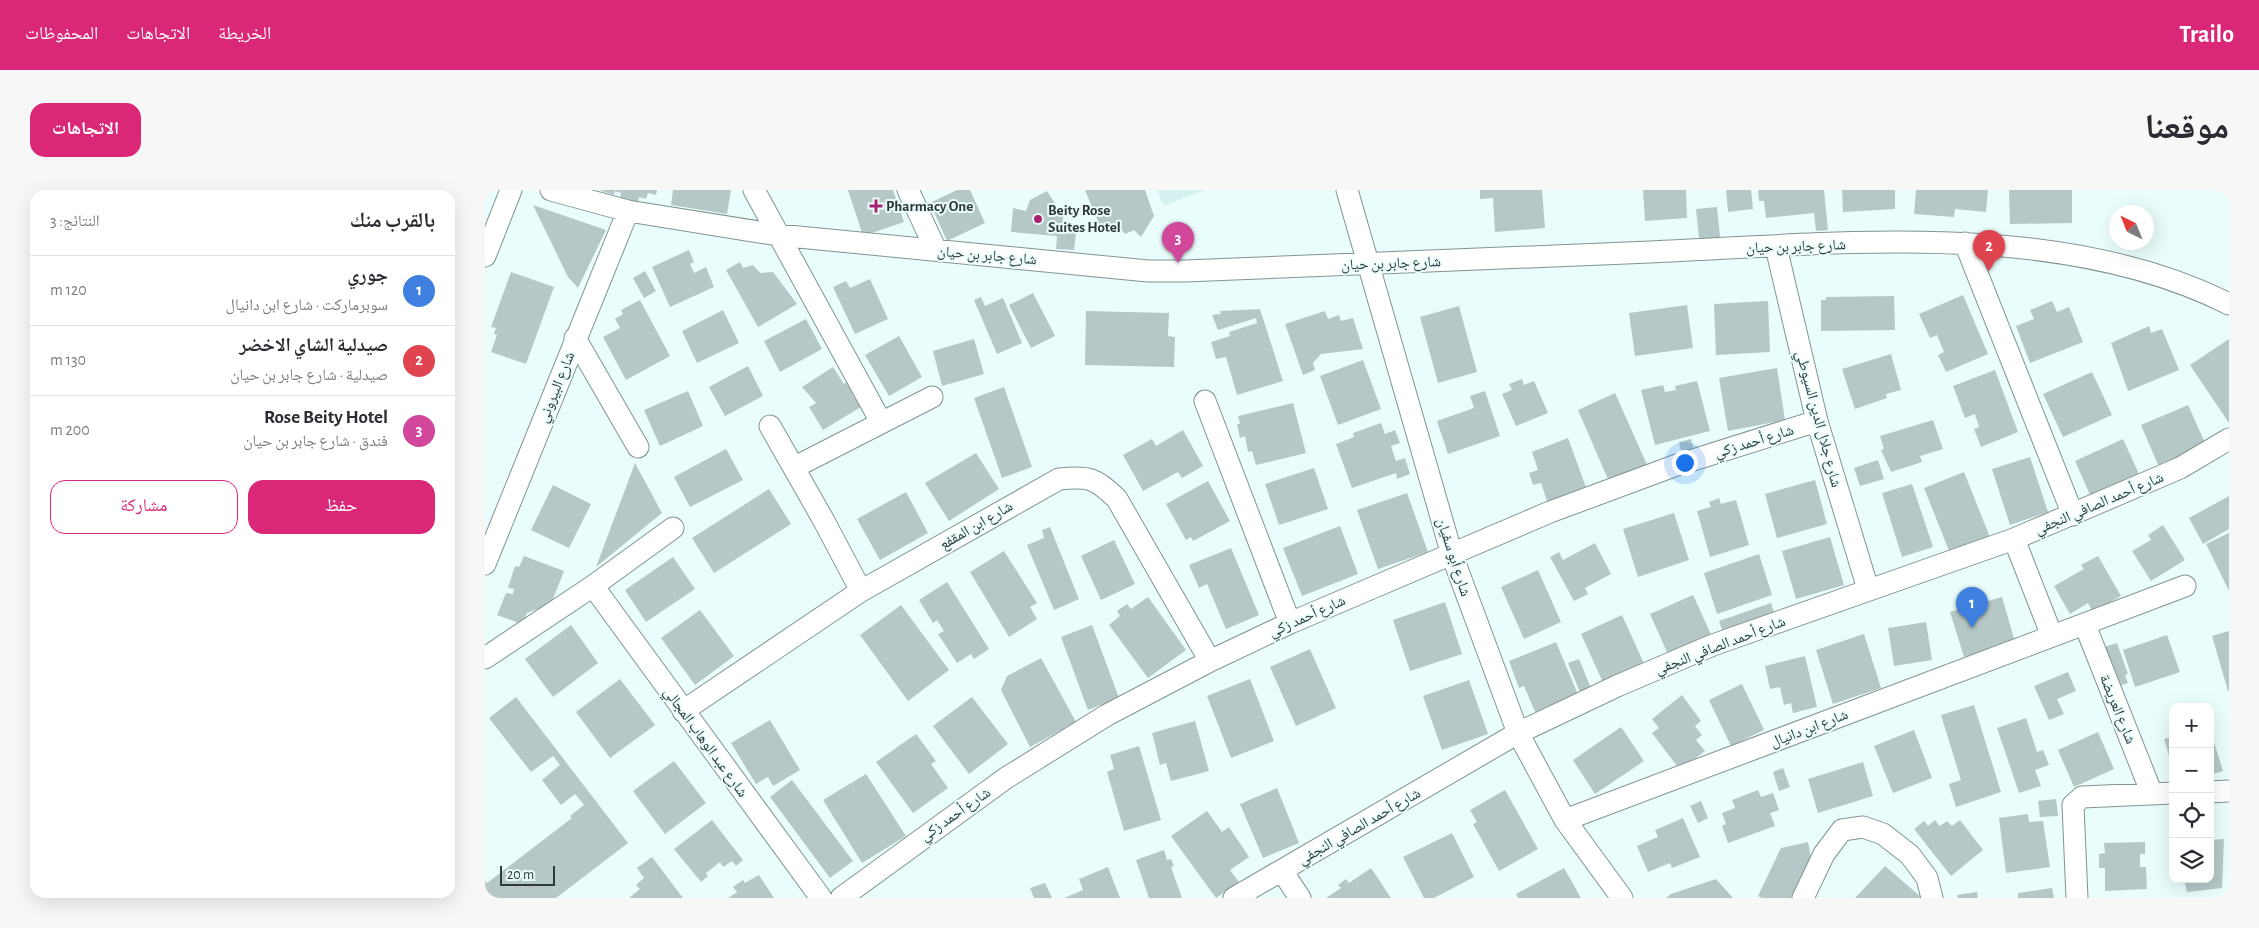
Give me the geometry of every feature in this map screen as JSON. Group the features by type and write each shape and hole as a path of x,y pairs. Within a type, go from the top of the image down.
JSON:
{"street":[{"path":"485,256 511,190"},
{"name":"شارع جابر بن حيان","path":"551,190 628,211 778,235 1148,271 1185,272 1775,247 1965,243 2039,250 2108,263 2155,275 2209,294 2229,304"},
{"path":"754,190 881,422"},
{"path":"908,190 936,250"},
{"name":"شارع أبو سفيان","path":"1347,190 1452,555 1518,733 1565,820 1622,898"},
{"name":"شارع البيروني","path":"485,564 628,211"},
{"path":"1965,243 2073,515"},
{"name":"شارع جلال الدين السيوطي","path":"1775,247 1817,421 1868,589"},
{"path":"575,338 639,447"},
{"path":"795,467 933,397"},
{"path":"1205,400 1290,623"},
{"name":"شارع أحمد زكي","path":"841,898 1006,778 1107,715 1210,662 1290,623 1551,512 1643,477 1817,421"},
{"path":"770,426 795,467 861,591"},
{"name":"شارع أحمد الصافي النجفي","path":"1233,898 1518,733 1617,686 1713,645 2014,539 2180,468 2229,439"},
{"name":"شارع ابن المقفع","path":"683,710 861,591 1059,479 1084,477 1104,486 1117,499 1210,662"},
{"path":"485,658 593,586 673,528"},
{"path":"2014,539 2052,636"},
{"name":"شارع عبد الوهاب المجالي","path":"593,586 821,898"},
{"name":"شارع ابن دانيال","path":"1565,820 2185,586"},
{"name":"شارع العريضة","path":"2085,625 2152,794"},
{"path":"2214,792 2229,791"},
{"path":"2077,898 2073,805 2075,801 2082,797 2169,793"},
{"path":"1803,898 1824,854 1842,830 1863,827 1883,834 1910,855 1927,878 1932,898"},
{"path":"1282,871 1300,898"}],"shaded area":[{"path":"1157,190 1205,190 1164,206"}],"building":[{"path":"599,190 657,190 656,195 648,193 646,199 639,197 638,203 620,198 621,193 615,191 614,195"},
{"path":"673,190 731,190 727,214 671,205"},
{"name":"Pharmacy One","path":"848,190 893,190 904,222 863,236"},
{"path":"957,190 970,190 985,223 947,241 934,212 937,211 932,202"},
{"path":"1085,190 1145,190 1154,216 1141,237 1134,230 1125,234 1121,229 1116,234 1110,228 1102,231"},
{"path":"1480,190 1542,190 1545,228 1495,232 1493,198 1480,199"},
{"path":"1643,190 1686,190 1687,218 1645,221"},
{"path":"1726,190 1751,190 1753,209 1728,212"},
{"path":"1758,190 1824,190 1828,230 1816,231 1814,213 1766,218 1764,201 1759,201"},
{"path":"1842,190 1895,190 1895,209 1843,212"},
{"path":"1916,190 1988,190 1986,212 1955,209 1954,217 1914,214"},
{"path":"2009,190 2072,190 2072,223 2010,224"},
{"name":"Beity Rose Suites Hotel","path":"1047,191 1063,216 1063,223 1069,223 1069,231 1076,234 1074,250 1056,249 1057,236 1011,232 1013,208 1026,211 1030,200"},
{"path":"533,205 606,230 578,288 568,277"},
{"path":"1717,207 1721,246 1700,248 1696,209"},
{"path":"689,250 694,262 690,264 694,273 706,267 714,287 670,307 652,267"},
{"path":"740,262 743,268 753,265 760,273 773,272 797,304 758,327 726,270"},
{"path":"645,271 656,291 644,298 633,278"},
{"path":"511,272 554,287 526,364 491,352 497,335 494,334 496,328 491,327"},
{"path":"870,279 888,319 855,334 833,287 846,281 850,288"},
{"path":"1033,293 1055,336 1031,348 1009,305"},
{"path":"1963,295 1988,354 1946,372 1938,355 1944,352 1937,335 1930,338 1919,314"},
{"path":"1894,296 1895,330 1821,331 1821,300 1826,300 1826,297"},
{"path":"981,297 985,306 1003,298 1022,343 997,354 974,300"},
{"path":"640,300 670,356 626,380 603,337 620,328 615,319 623,314 621,310"},
{"path":"1768,301 1770,352 1716,355 1714,304"},
{"path":"2052,301 2057,312 2069,307 2083,342 2030,363 2016,326 2034,319 2030,310"},
{"path":"1687,305 1693,348 1635,356 1629,313"},
{"path":"1459,306 1477,372 1438,383 1420,317"},
{"path":"1260,309 1283,381 1237,395 1226,357 1216,359 1211,342 1230,336 1229,332 1257,323 1256,318 1218,330 1212,315 1221,314 1220,311"},
{"path":"723,310 739,343 697,363 682,331"},
{"path":"1086,311 1169,313 1168,336 1175,337 1174,367 1085,365"},
{"path":"1325,311 1328,319 1339,315 1341,321 1353,318 1363,349 1321,354 1313,363 1315,370 1303,375 1285,324"},
{"path":"806,319 822,349 780,372 764,341"},
{"path":"2149,326 2151,333 2162,329 2179,370 2128,391 2111,343"},
{"path":"899,336 922,377 889,396 865,355"},
{"path":"974,339 984,374 942,386 933,351"},
{"path":"2229,339 2229,423 2190,365"},
{"path":"1891,354 1901,390 1886,394 1887,398 1855,409 1842,369"},
{"path":"1363,360 1381,409 1338,425 1320,376"},
{"path":"748,366 763,396 725,416 709,387"},
{"path":"833,367 844,384 848,381 855,392 852,394 861,407 823,430 809,407 816,403 802,387"},
{"path":"1777,368 1785,420 1728,431 1719,378"},
{"path":"1995,370 2018,432 1981,447 1974,429 1979,427 1975,414 1965,418 1953,386"},
{"path":"2092,372 2112,415 2063,437 2043,394"},
{"path":"1522,379 1524,385 1534,381 1548,413 1516,426 1502,394 1512,390 1509,384"},
{"path":"1697,381 1710,431 1655,445 1641,390 1663,385 1665,392 1676,390 1675,386"},
{"path":"1004,387 1032,467 1002,478 974,398"},
{"path":"688,391 703,426 660,446 644,410"},
{"path":"1485,391 1500,436 1448,454 1437,421 1474,408 1470,396"},
{"path":"1615,393 1648,467 1610,484 1578,410"},
{"path":"1293,403 1306,453 1256,465 1252,451 1248,452 1245,436 1240,438 1237,424 1240,424 1238,416"},
{"path":"2188,405 2206,445 2158,465 2141,425"},
{"path":"1933,420 1943,449 1920,456 1922,462 1891,472 1881,450 1884,449 1880,436"},
{"path":"1381,423 1385,434 1395,430 1400,443 1391,446 1396,461 1405,458 1410,474 1397,479 1396,473 1352,488 1336,444 1354,437 1353,433"},
{"path":"1183,430 1203,466 1182,478 1178,472 1143,491 1123,455 1152,439 1156,446"},
{"path":"1568,438 1587,490 1548,504 1541,483 1533,485 1529,473 1538,470 1532,452"},
{"path":"1691,439 1696,457 1683,460 1679,442"},
{"path":"2123,439 2139,474 2090,495 2075,461"},
{"path":"726,449 743,480 690,507 674,477"},
{"path":"976,453 999,489 949,521 925,483"},
{"path":"2030,457 2048,512 2010,525 1992,469"},
{"path":"1878,460 1884,479 1860,486 1854,468"},
{"path":"635,463 662,513 596,567"},
{"path":"1314,468 1328,509 1279,525 1265,484"},
{"path":"1964,472 1991,540 1951,556 1924,488"},
{"path":"1815,480 1827,524 1777,538 1765,494"},
{"path":"1208,481 1230,521 1193,541 1191,537 1186,540 1166,504"},
{"path":"1912,484 1933,547 1902,557 1882,493"},
{"path":"553,485 591,504 569,548 531,530"},
{"path":"769,489 791,524 714,573 692,538"},
{"path":"906,492 928,533 880,560 857,519"},
{"path":"1407,493 1428,552 1378,569 1357,510"},
{"path":"2229,496 2229,529 2203,544 2189,518"},
{"path":"1719,498 1721,504 1736,500 1749,545 1710,557 1697,511 1711,507 1709,502"},
{"path":"1674,513 1689,560 1638,577 1623,529"},
{"path":"2163,525 2185,560 2151,581 2132,551 2151,540 2148,535"},
{"path":"1340,526 1358,574 1302,596 1283,548"},
{"path":"1050,527 1079,599 1054,610 1027,545 1044,538 1042,530"},
{"path":"2229,533 2229,591 2206,544"},
{"path":"1830,537 1844,585 1796,599 1782,551"},
{"path":"1114,540 1135,584 1101,600 1081,556"},
{"path":"1595,543 1611,574 1585,588 1588,594 1574,601 1550,557 1559,552 1563,560"},
{"path":"1231,548 1259,615 1226,629 1207,584 1199,588 1189,565"},
{"path":"1004,551 1037,603 1030,607 1037,619 1009,637 970,572"},
{"path":"1759,554 1772,595 1717,614 1704,573"},
{"path":"524,556 564,571 551,604 527,613 522,624 497,615 506,593 513,594 514,589 508,588 515,566 519,567"},
{"path":"2098,556 2121,596 2093,612 2088,603 2070,614 2054,586 2084,569 2081,565"},
{"path":"673,557 695,589 646,622 625,590"},
{"path":"1538,570 1561,622 1524,639 1501,587"},
{"path":"947,582 989,649 974,659 971,654 957,663 938,634 944,631 937,620 933,623 919,600"},
{"path":"1693,595 1714,641 1671,661 1650,614"},
{"path":"1148,597 1186,650 1148,678 1109,625 1120,616 1117,611 1127,604 1131,609"},
{"path":"2002,597 2015,642 1964,657 1950,612"},
{"path":"1445,602 1462,654 1410,671 1393,620"},
{"path":"1771,603 1777,621 1725,639 1719,621"},
{"path":"901,605 949,670 908,701 860,635"},
{"path":"700,610 734,656 695,685 661,638"},
{"path":"1622,615 1646,668 1605,687 1581,634"},
{"path":"1926,622 1932,660 1894,666 1888,628"},
{"path":"571,625 598,663 553,697 525,659"},
{"path":"1092,625 1119,698 1088,710 1061,637"},
{"path":"2229,631 2229,691 2228,691 2212,636"},
{"path":"1864,634 1881,688 1833,704 1816,650"},
{"path":"2167,635 2180,672 2135,687 2123,650"},
{"path":"1556,642 1579,697 1536,714 1524,686 1519,688 1509,661"},
{"path":"2117,643 2128,674 2125,675 2128,683 2119,686 2104,647"},
{"path":"1310,649 1336,708 1296,726 1270,667"},
{"path":"1805,656 1817,707 1793,713 1791,703 1784,705 1780,687 1770,689 1765,666"},
{"path":"1041,658 1076,722 1030,747 1001,690 1007,676"},
{"path":"1579,659 1592,691 1581,695 1568,663"},
{"path":"2068,672 2076,691 2057,699 2064,714 2049,720 2034,686"},
{"path":"620,679 655,725 610,758 576,712"},
{"path":"1250,679 1274,741 1231,758 1207,696"},
{"path":"1469,680 1488,734 1442,750 1423,696"},
{"path":"1742,684 1764,730 1731,746 1709,700"},
{"path":"1682,695 1701,721 1695,726 1702,735 1696,740 1705,751 1680,770 1652,733 1659,728 1652,719"},
{"path":"516,697 628,843 556,898 485,898 485,881 487,883 572,818 570,816 584,805 575,794 561,805 542,780 560,765 553,756 531,772 489,718"},
{"path":"972,697 1008,744 969,774 933,726"},
{"path":"1974,705 2001,792 1956,807 1949,784 1961,780 1941,715"},
{"path":"2026,718 2037,752 2043,750 2049,765 2035,770 2041,786 2019,793 1997,728"},
{"path":"770,720 800,770 773,786 768,777 756,784 731,743"},
{"path":"1195,721 1209,771 1171,781 1166,763 1160,765 1152,733"},
{"path":"1621,727 1644,761 1595,794 1573,760"},
{"path":"1914,730 1932,778 1893,793 1874,746"},
{"path":"2098,732 2114,769 2074,787 2058,750"},
{"path":"916,734 936,761 931,764 948,788 913,813 876,762"},
{"path":"2169,737 2169,756 2164,739"},
{"path":"2214,742 2223,771 2214,774"},
{"path":"1139,746 1161,820 1124,831 1107,772 1114,769 1110,755"},
{"path":"674,761 706,803 665,834 633,791"},
{"path":"1863,762 1873,796 1818,813 1808,779"},
{"path":"1783,768 1790,787 1779,791 1773,772"},
{"path":"866,774 906,836 862,863 823,800"},
{"path":"792,780 853,861 830,878 770,797"},
{"path":"1277,788 1299,843 1263,858 1240,804"},
{"path":"1505,790 1538,849 1499,871 1473,824 1477,822 1470,810"},
{"path":"1758,790 1761,797 1773,793 1779,810 1770,813 1775,826 1728,843 1722,826 1726,824 1722,813 1735,808 1732,800"},
{"path":"2056,799 2058,816 2040,817 2038,801"},
{"path":"1701,801 1708,818 1698,823 1690,806"},
{"path":"1207,811 1222,832 1229,827 1249,857 1230,870 1239,882 1216,898 1171,836"},
{"path":"2028,814 2029,822 2043,821 2050,867 2006,873 1999,818"},
{"path":"1683,818 1700,857 1672,868 1670,863 1648,872 1637,846 1658,837 1655,830"},
{"path":"712,820 743,860 736,866 732,861 723,867 720,862 706,873 708,876 701,882 674,849"},
{"path":"1935,820 1940,826 1947,821 1952,826 1960,820 1983,850 1951,876 1914,829 1924,821 1928,826"},
{"path":"1452,833 1474,877 1434,898 1424,898 1403,857"},
{"path":"2224,839 2222,888 2187,892 2185,883 2214,883 2214,840"},
{"path":"1808,842 1811,858 1792,898 1762,898 1758,896 1781,848"},
{"path":"2145,842 2145,854 2140,854 2140,867 2146,867 2147,889 2105,891 2105,868 2099,868 2099,854 2105,853 2104,843"},
{"path":"1164,850 1167,860 1171,859 1174,866 1171,867 1182,898 1149,898 1136,860"},
{"path":"652,857 683,898 629,898 640,889 636,885 644,878 637,868"},
{"path":"1885,866 1921,897 1855,898"},
{"path":"1108,867 1120,898 1064,898 1083,890 1079,879"},
{"path":"1371,868 1391,898 1326,898 1341,888 1338,885 1346,879 1349,883"},
{"path":"1564,868 1581,898 1518,898 1516,894"},
{"path":"759,875 774,898 728,898 737,892 733,887 743,880 745,883"},
{"path":"1716,879 1733,898 1666,898 1671,894"},
{"path":"1045,883 1052,898 1034,898 1030,888"},
{"path":"2052,888 2054,898 2018,898 2018,893"},
{"path":"1977,892 1978,898 1958,898 1957,895"}],"place":[{"name":"Pharmacy One","path":"876,206"},
{"name":"Beity Rose Suites Hotel","path":"1038,219"},
{"name":"Rose Beity Hotel","path":"1178,263"},
{"name":"صيدلية الشاي الاخضر","path":"1989,271"},
{"name":"جوري","path":"1972,628"}]}
